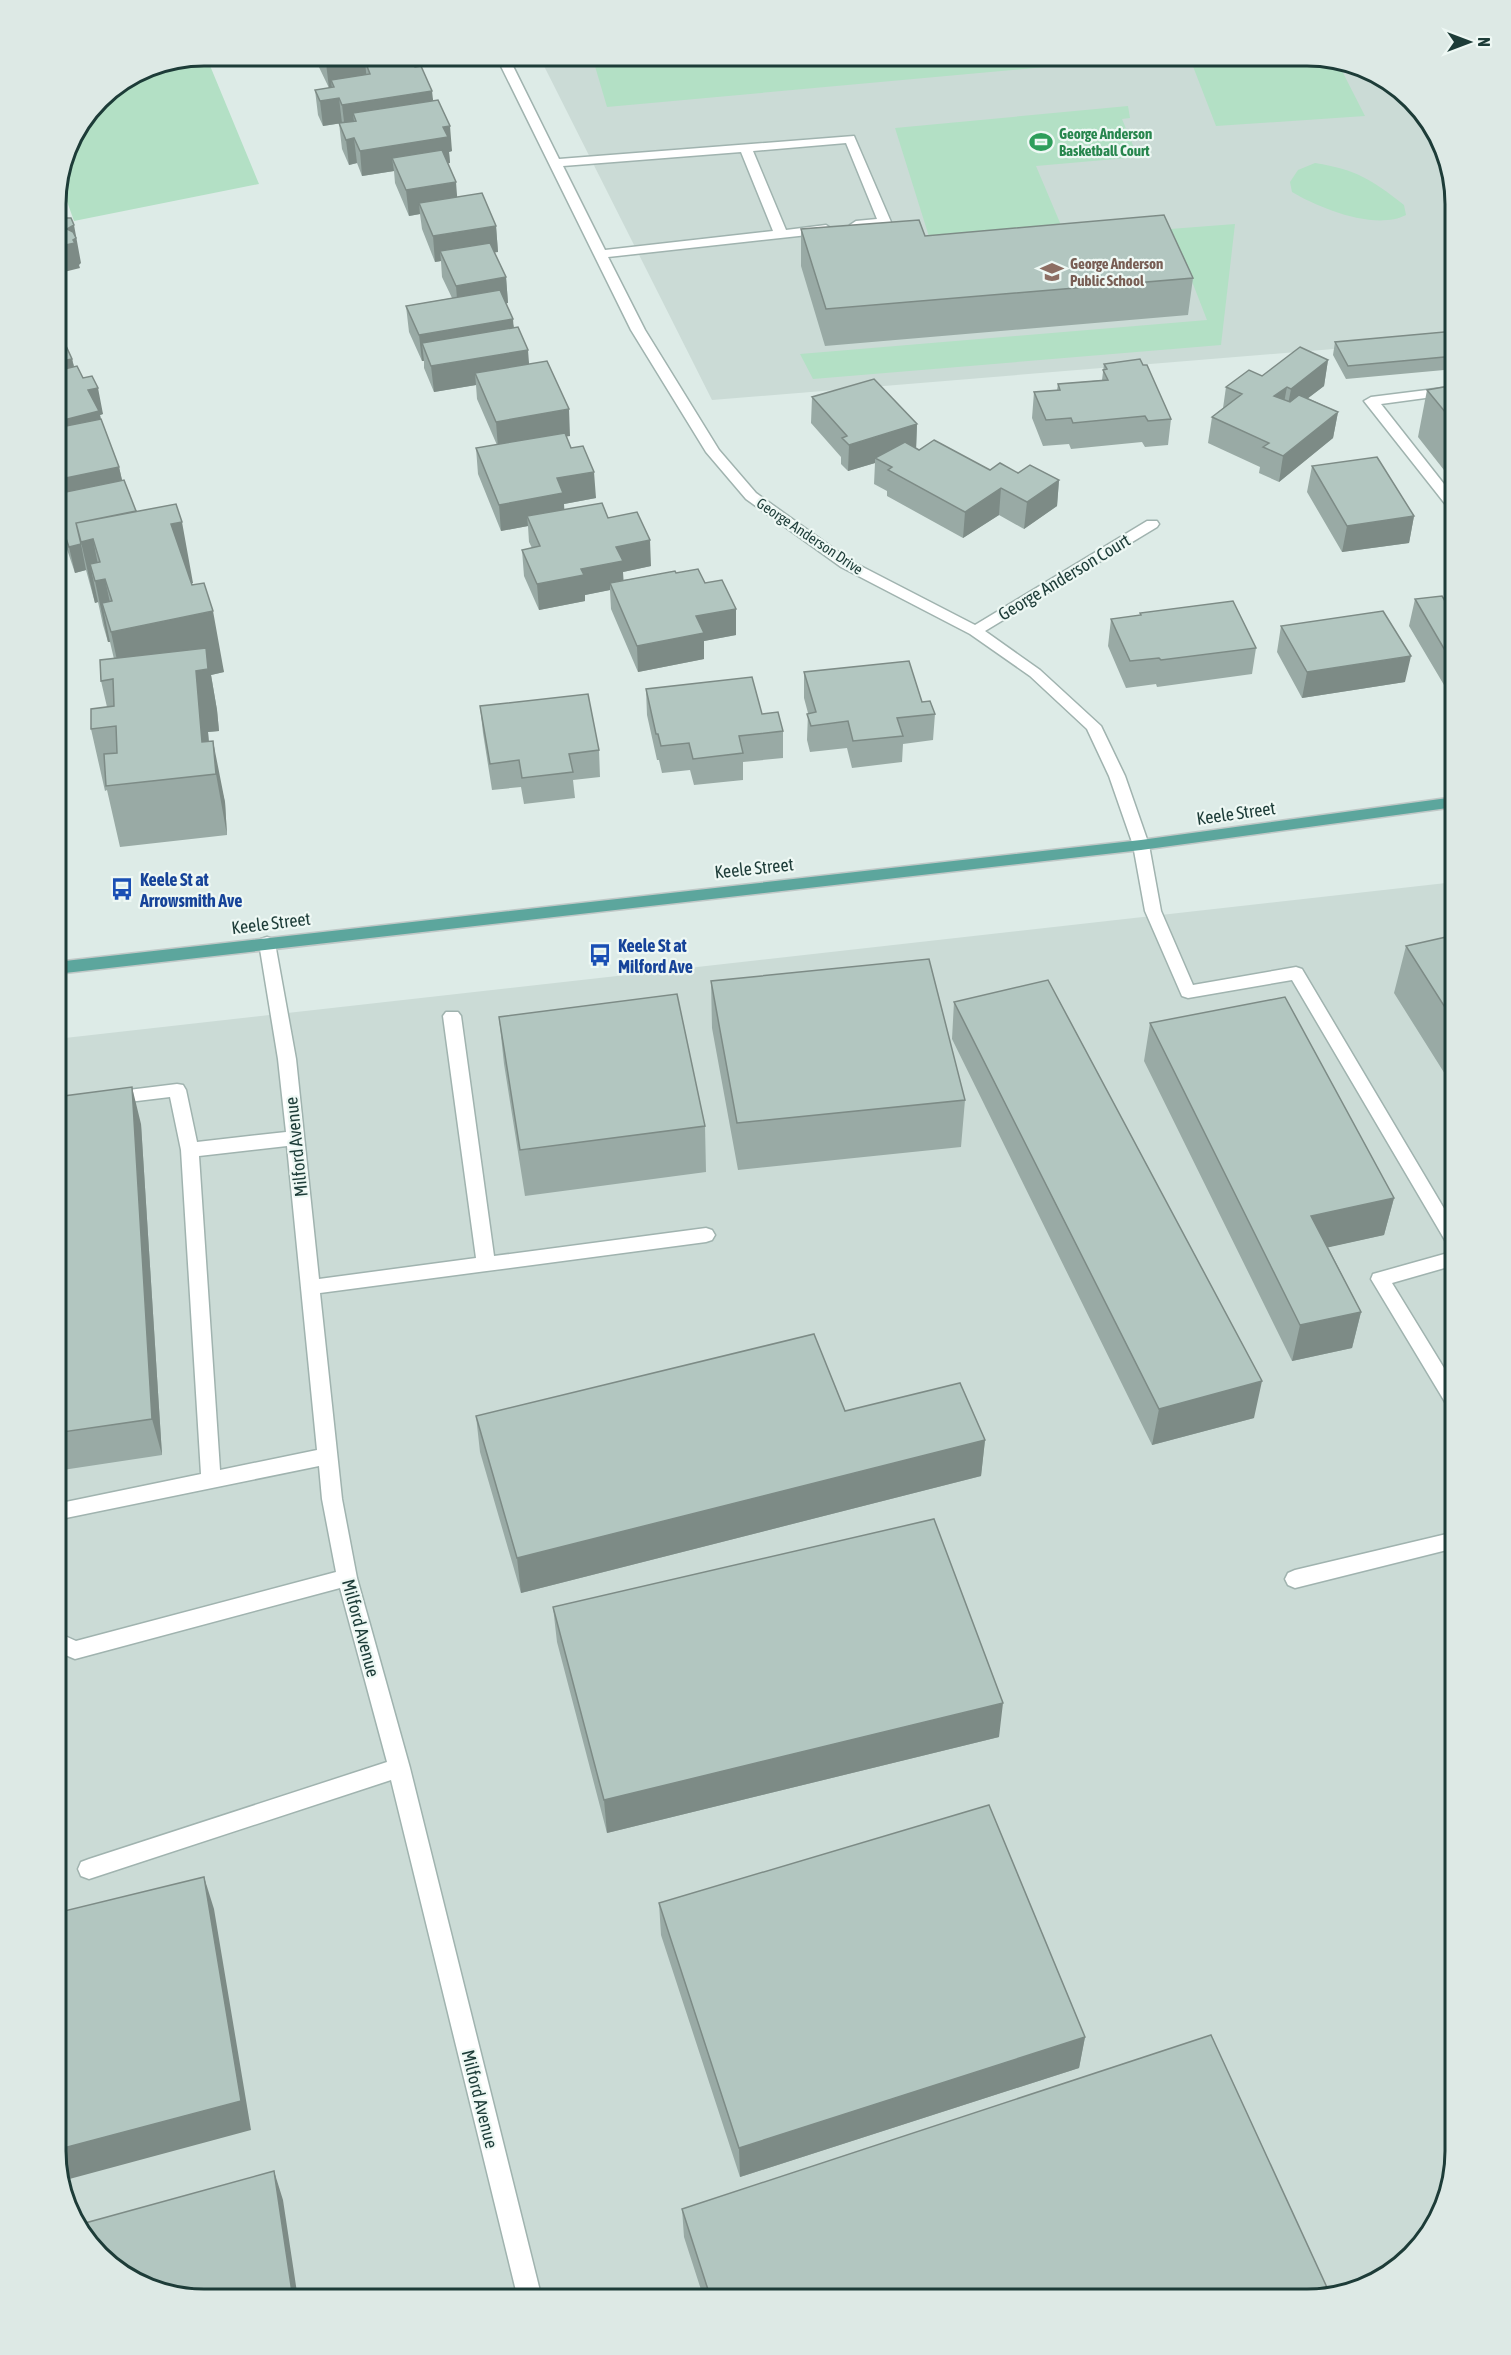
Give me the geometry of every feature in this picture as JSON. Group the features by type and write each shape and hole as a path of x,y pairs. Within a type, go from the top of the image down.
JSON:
{"main road":[{"name":"Keele Street","path":"66,967 1141,846 1445,803"}],"street":[{"name":"George Anderson Drive","path":"507,66 638,330 713,452 751,496 846,564 975,631 1035,673 1093,726 1117,776 1141,846 1153,911 1188,992 1296,973 1445,1225"},
{"path":"555,164 850,139 885,222 600,254"},
{"path":"745,147 781,234"},
{"path":"1445,392 1371,401 1445,494"},
{"name":"George Anderson Court","path":"975,631 1152,524"},
{"name":"Milford Avenue","path":"267,943 287,1059 332,1499 347,1578 399,1768 528,2289"},
{"path":"452,1016 486,1265"},
{"path":"100,1100 177,1090 190,1150 211,1480"},
{"path":"190,1150 295,1138"},
{"path":"310,1287 706,1235"},
{"path":"1445,1261 1380,1279 1445,1386"},
{"path":"66,1510 328,1456"},
{"path":"1295,1579 1445,1542"},
{"path":"66,1646 75,1650 347,1578"},
{"path":"89,1869 399,1768"}],"shaded area":[{"name":"George Anderson Public School","path":"544,66 1316,66 1351,73 1384,89 1411,113 1422,127 1438,160 1444,186 1445,204 1445,340 712,400"},
{"path":"1445,883 1445,2151 1444,2169 1438,2195 1422,2228 1411,2242 1384,2266 1368,2275 1334,2286 1307,2289 195,2289 160,2282 143,2275 113,2255 89,2228 80,2212 73,2195 66,2160 66,1038"}],"green space":[{"path":"210,66 259,184 74,221 66,199 71,168 80,143 100,113 120,94 151,76 186,67"},
{"path":"595,66 1056,66 607,107"},
{"path":"1193,66 1316,66 1342,71 1365,116 1216,126"},
{"path":"1128,106 1130,118 1122,119 1138,157 1036,166 1066,237 1235,224 1221,345 813,379 800,354 1207,320 1177,243 936,259 895,128"},
{"path":"1315,163 1342,169 1372,182 1404,205 1406,215 1379,220 1348,216 1317,205 1292,192 1290,182 1298,170"}],"building":[{"path":"367,66 421,66 432,91 342,105 339,98 320,101 315,90 334,87 331,80 370,74"},
{"path":"438,100 450,126 443,127 448,137 360,151 354,138 346,140 339,123 356,121 353,113"},
{"path":"442,150 456,182 406,190 392,158"},
{"path":"482,193 496,226 433,236 419,203"},
{"path":"1164,215 1193,278 826,309 801,229 919,220 925,236"},
{"path":"66,218 71,218 74,225 67,229 73,232 76,238 73,240 75,243 66,245"},
{"path":"490,243 506,277 456,286 440,251"},
{"path":"500,290 513,319 419,335 406,306"},
{"path":"518,327 528,350 431,366 422,343"},
{"path":"1445,332 1445,357 1348,366 1335,342"},
{"path":"66,346 72,359 66,360"},
{"path":"1300,347 1328,360 1291,389 1287,387 1274,396 1290,402 1299,395 1338,412 1283,456 1263,447 1269,443 1212,417 1242,394 1226,387 1249,370 1262,376"},
{"path":"1140,359 1143,365 1147,365 1171,419 1148,421 1145,416 1073,423 1071,418 1046,420 1034,392 1060,390 1058,384 1108,380 1103,370 1107,369 1104,364"},
{"path":"547,361 569,409 496,422 475,373"},
{"path":"77,366 83,378 92,376 98,388 88,390 99,411 66,419 66,369"},
{"path":"874,379 917,424 849,445 842,438 847,436 812,397"},
{"path":"1445,387 1445,412 1427,390"},
{"path":"101,419 119,467 66,478 66,426"},
{"path":"565,433 571,448 583,446 594,472 557,478 563,493 499,505 476,448"},
{"path":"934,440 990,470 1000,463 1018,473 1030,465 1059,480 1027,502 1001,488 965,512 888,470 892,467 875,458 905,442 919,450"},
{"path":"1377,457 1414,516 1347,526 1312,466"},
{"path":"124,480 136,511 76,523 81,544 69,547 66,538 66,492"},
{"path":"602,503 608,518 637,512 650,540 616,547 623,561 581,569 584,575 537,584 522,550 540,546 527,516"},
{"path":"176,504 182,522 171,524 192,585 204,583 213,611 111,632 102,603 112,601 105,579 95,581 90,564 100,562 93,539 81,542 76,523"},
{"path":"698,569 705,583 722,580 736,609 696,616 704,633 637,646 610,583"},
{"path":"1442,596 1445,601 1445,650 1415,599"},
{"path":"1233,601 1256,648 1161,660 1159,658 1130,661 1111,619 1141,615 1140,613"},
{"path":"1383,611 1411,656 1307,672 1281,626"},
{"path":"206,648 208,669 196,671 202,742 213,741 216,774 106,786 104,754 117,753 116,726 91,729 91,709 114,706 113,679 101,681 100,660"},
{"path":"909,661 922,702 930,701 935,714 897,718 903,736 853,741 848,721 811,726 807,714 816,712 804,672"},
{"path":"752,677 762,714 778,712 783,731 739,736 743,753 693,759 689,743 661,746 646,689"},
{"path":"588,694 599,750 569,754 573,772 522,778 519,760 490,764 480,706"},
{"path":"1445,937 1445,1007 1406,946"},
{"path":"929,959 965,1100 737,1123 711,981"},
{"path":"1048,980 1262,1381 1159,1409 954,1002"},
{"path":"677,994 705,1126 520,1150 499,1017"},
{"path":"1285,997 1394,1198 1311,1216 1361,1312 1300,1325 1150,1023"},
{"path":"132,1087 152,1419 66,1432 66,1096"},
{"path":"814,1334 845,1411 960,1383 985,1440 517,1558 476,1416"},
{"path":"934,1519 1003,1703 604,1800 553,1607"},
{"path":"989,1805 1085,2037 739,2148 659,1903"},
{"path":"204,1877 241,2101 66,2147 66,1911"},
{"path":"1211,2035 1327,2288 708,2289 682,2209"},
{"path":"274,2171 292,2289 195,2289 160,2282 127,2266 113,2255 86,2223"}],"place":[{"name":"George Anderson Basketball Court","path":"1041,142"},
{"name":"George Anderson Public School","path":"1052,272"},
{"name":"Keele St at Arrowsmith Ave","path":"122,889"},
{"name":"Keele St at Milford Ave","path":"600,955"}]}
